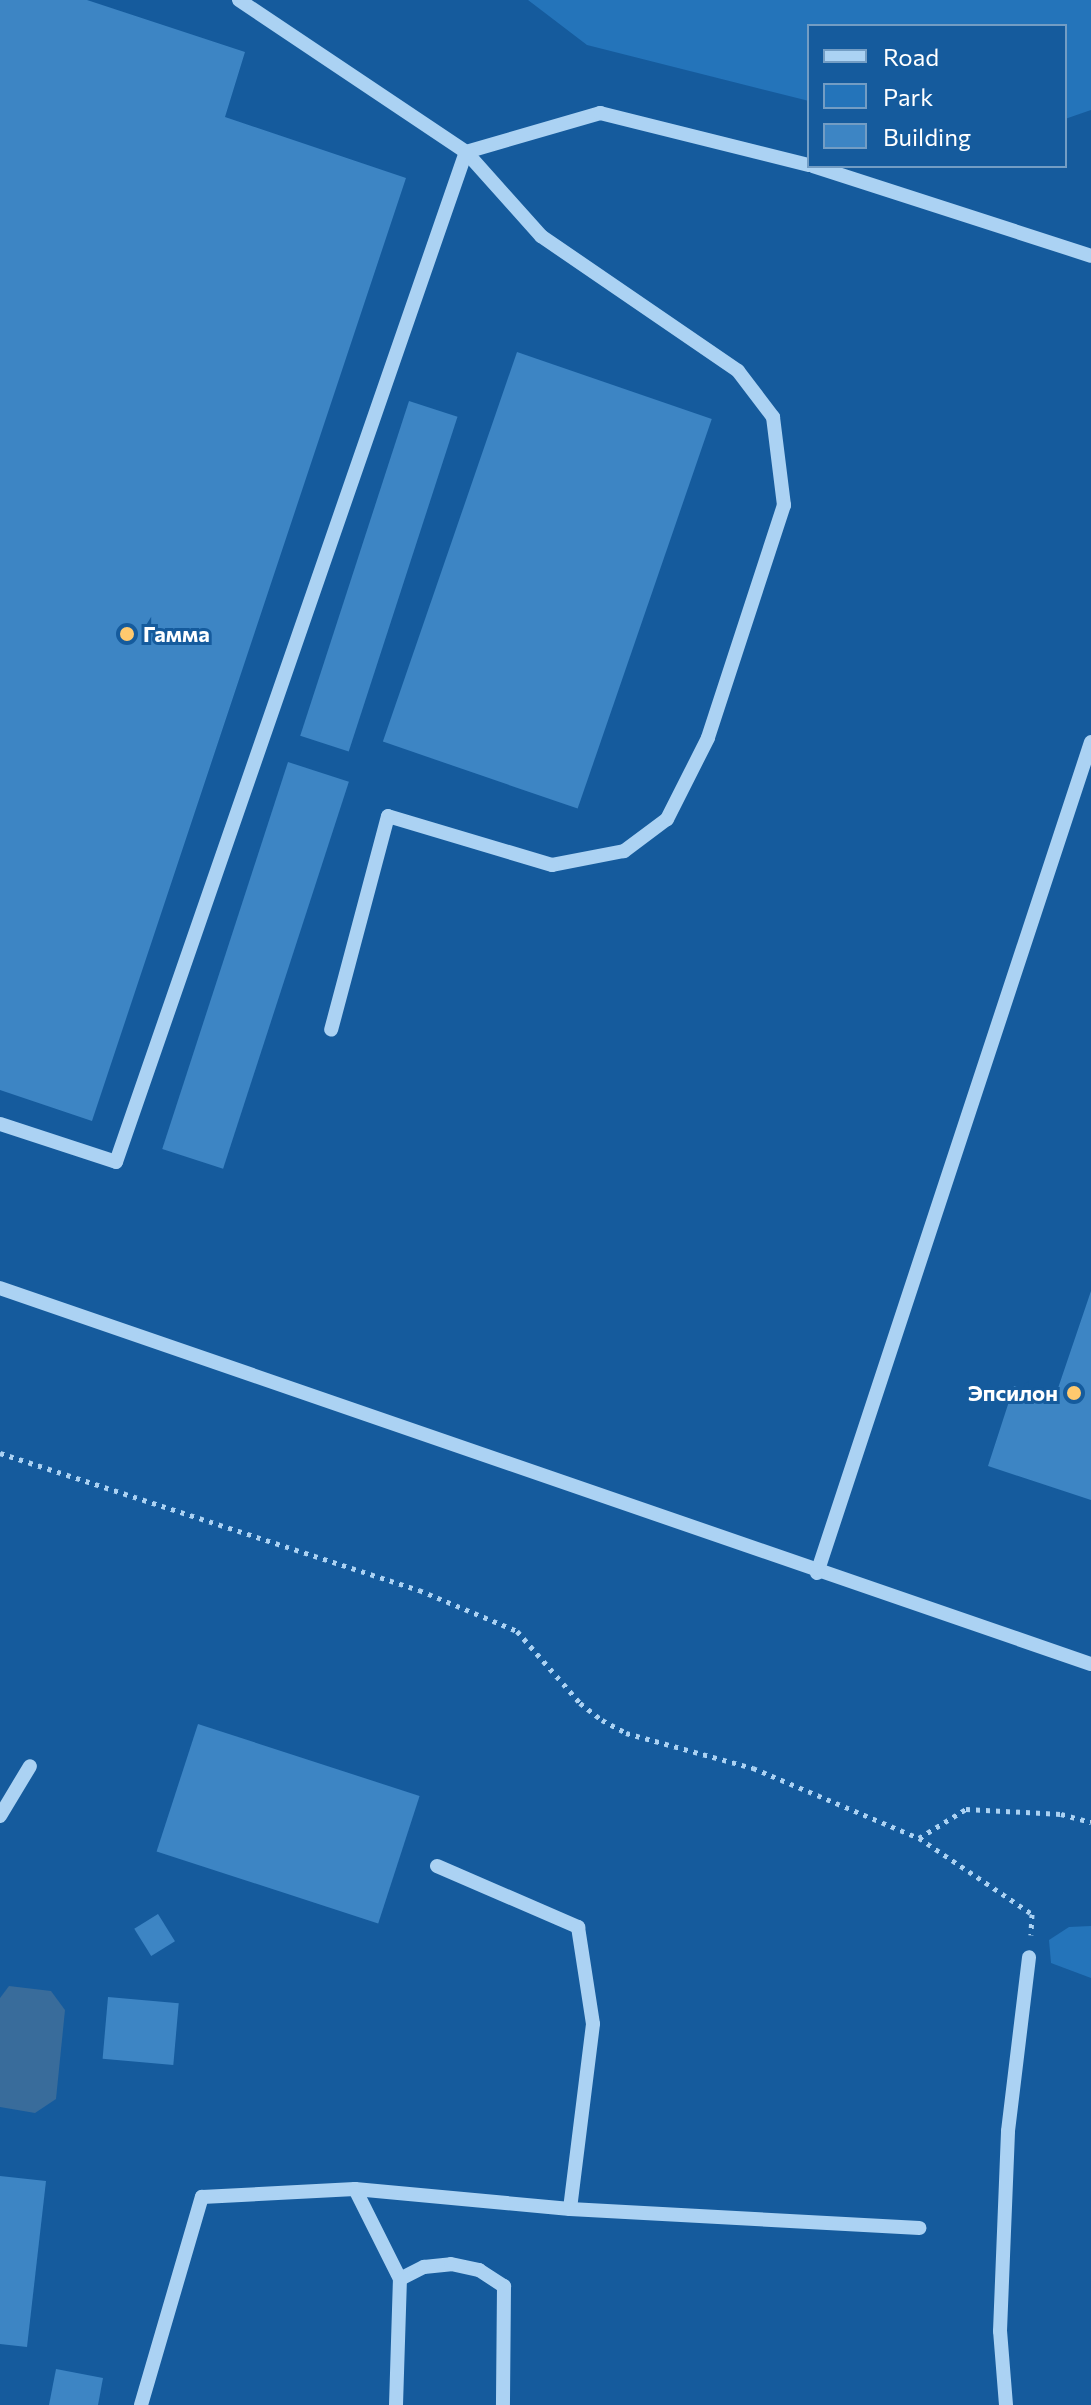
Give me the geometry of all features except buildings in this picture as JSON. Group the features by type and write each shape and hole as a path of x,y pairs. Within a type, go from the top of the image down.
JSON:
{"lane":[{"path":"239,0 466,152 541,236 738,371 773,417 784,505 708,738 667,819 624,851 552,865 388,816 331,1030"},
{"path":"466,152 600,113 807,165"},
{"path":"0,1124 116,1162 466,152"},
{"path":"817,168 1091,256"},
{"path":"817,1573 1091,742"},
{"path":"0,1288 817,1573 1091,1664"},
{"path":"0,1816 30,1766"},
{"path":"437,1866 578,1927 593,2024 570,2209"},
{"path":"1006,2405 1000,2331 1008,2131 1029,1957"},
{"path":"355,2189 400,2279 396,2405"},
{"path":"141,2405 202,2197 355,2189 570,2209 919,2228"},
{"path":"400,2279 424,2267 451,2264 479,2270 504,2286 503,2405"}],"path":[{"path":"0,1453 419,1590 517,1631 580,1703 626,1733 753,1768 919,1838 1032,1914 1029,1957"},
{"path":"919,1838 966,1809 1061,1814 1091,1822"}],"green space":[{"path":"528,0 1091,0 1091,110 1067,118 1067,24 807,24 807,100 587,45"},
{"path":"1091,1926 1091,1978 1051,1963 1049,1940 1069,1927"}],"shaded area":[{"path":"9,1986 51,1991 65,2010 56,2099 35,2113 0,2107 0,1998"}],"place":[{"name":"Гамма","path":"127,634"},
{"name":"Эпсилон","path":"1074,1393"}]}
